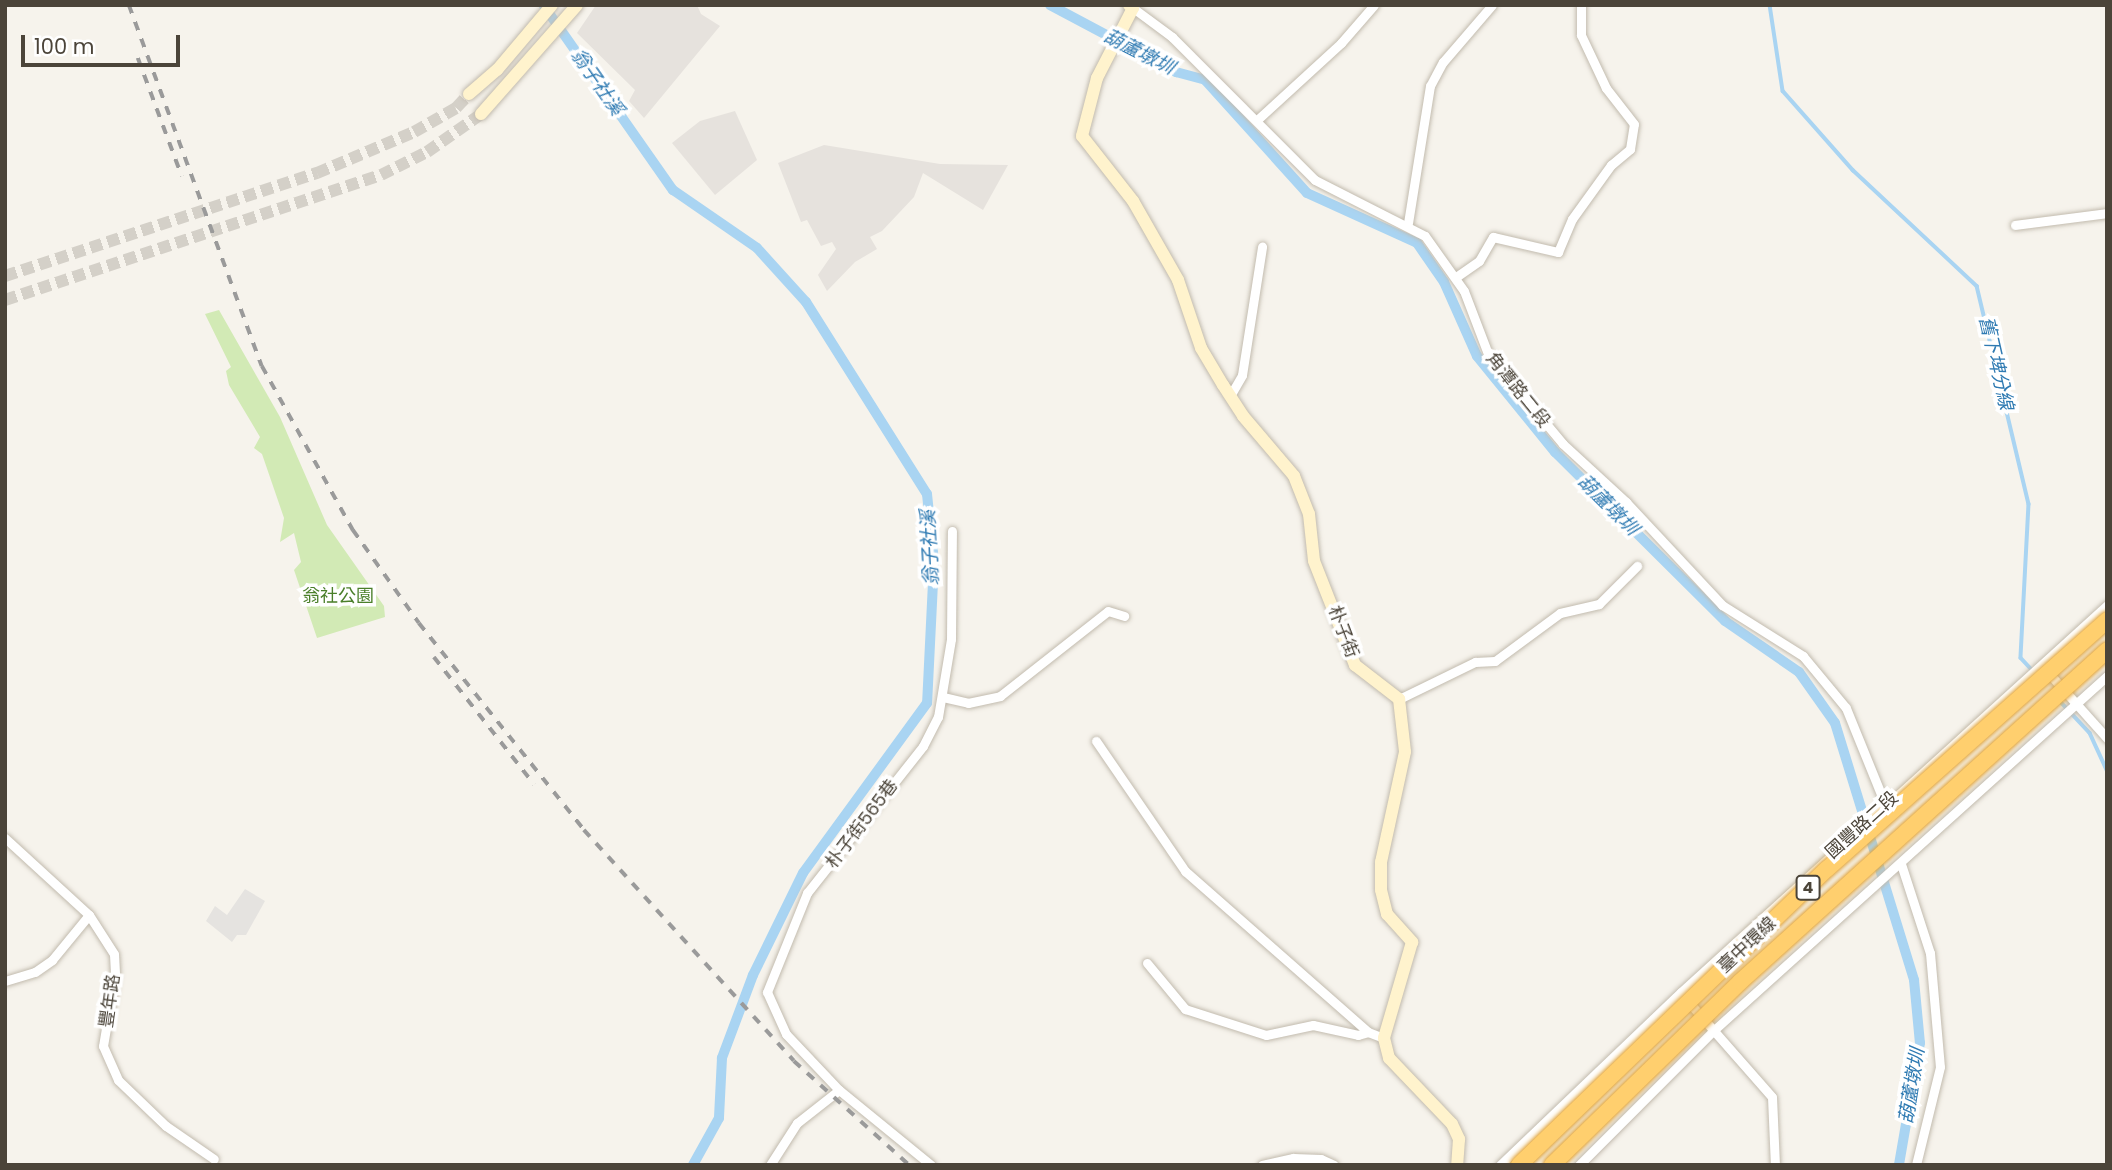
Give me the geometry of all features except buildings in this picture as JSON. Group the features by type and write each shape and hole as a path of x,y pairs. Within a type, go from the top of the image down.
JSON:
{"highway":[{"name":"臺中環線","path":"1518,1165 1827,870 2107,620"},
{"name":"臺中環線","path":"1552,1165 1750,973 2107,650"}],"street":[{"path":"469,94 497,70 552,5"},
{"path":"481,114 508,88 565,23 577,5"},
{"path":"1257,120 1341,43 1374,5"},
{"path":"1408,223 1430,86 1443,62 1492,5"},
{"path":"1456,277 1479,261 1493,237 1558,252 1572,219 1611,165 1630,149 1634,124 1606,88 1581,34 1581,5"},
{"name":"角潭路二段","path":"1131,6 1172,37 1321,185 1408,223 1434,244 1456,277 1483,347 1563,444 1626,502 1722,605 1803,656 1837,698 1885,804"},
{"name":"朴子街","path":"1131,6 1086,114 1082,136 1086,146 1133,201 1178,280 1200,348 1230,396 1278,453 1303,494 1314,561 1355,665 1399,699"},
{"path":"2015,225 2107,213"},
{"path":"1230,396 1242,375 1262,247"},
{"name":"朴子街565巷","path":"931,1165 839,1090 786,1034 769,1003 768,981 807,894 923,746 943,697 951,639 952,531"},
{"path":"1457,1165 1459,1139 1452,1124 1389,1058 1384,1038 1412,942 1387,914 1381,890 1381,862 1405,752 1399,699 1475,662 1495,661 1560,613 1599,604 1637,566"},
{"name":"國豐路二段","path":"1500,1165 1681,992 2107,605"},
{"path":"943,697 968,703 1000,696 1108,611 1125,615"},
{"path":"2041,664 2078,702 2107,738"},
{"path":"1579,1165 1714,1030 2107,676"},
{"path":"1096,741 1185,871 1368,1032 1384,1038"},
{"name":"豐年路","path":"5,838 89,915 114,954 116,975 103,1046 107,1062 118,1080 166,1126 214,1159"},
{"path":"1901,864 1930,953 1940,1067 1916,1165"},
{"path":"5,981 35,972 52,960 89,915"},
{"path":"1147,963 1185,1009 1266,1035 1313,1025 1358,1035 1368,1032"},
{"path":"1681,992 1772,1097 1775,1165"},
{"path":"770,1165 797,1123 839,1090"},
{"path":"1262,1165 1293,1158 1321,1159 1334,1165"}],"shaded area":[{"path":"596,5 697,5 701,14 720,26 644,118 629,101 635,90 577,33"},
{"path":"735,111 757,160 715,195 672,143 700,121"},
{"path":"824,145 940,164 1008,165 983,210 923,173 914,197 882,231 870,237 877,249 855,262 827,291 818,275 836,249 832,242 821,246 807,220 801,222 778,163"},
{"path":"245,889 265,901 246,935 237,935 232,942 206,921 215,906 227,915"}],"green space":[{"name":"翁社公園","path":"219,310 280,417 327,525 384,606 385,617 317,638 294,570 301,562 294,533 280,542 284,518 262,454 254,448 260,437 229,385 226,371 231,367 205,314"}],"waterway":[{"name":"葫蘆墩圳","path":"1050,5 1176,72 1205,80 1307,193 1417,243 1444,282 1477,356 1555,452 1725,621 1799,672 1835,723 1914,980 1920,1043 1899,1165"},
{"name":"舊下埤分線","path":"1770,5 1783,91 1853,170 1977,286 2029,504 2021,658 2033,671"},
{"name":"翁子社溪","path":"544,6 673,190 757,248 806,302 927,494 934,562 927,703 803,873 753,975 722,1058 719,1118 693,1165"},
{"name":"舊下埤分線","path":"2059,700 2090,733 2107,770"}],"tunnel":[{"path":"5,276 317,173 414,132 456,108 469,94"},
{"path":"5,300 381,175 427,152 481,114"}],"railway":[{"path":"129,5 262,366 353,530 419,623 584,830 794,1061 909,1165"},
{"path":"138,58 182,176"},
{"path":"434,657 534,784"}]}
